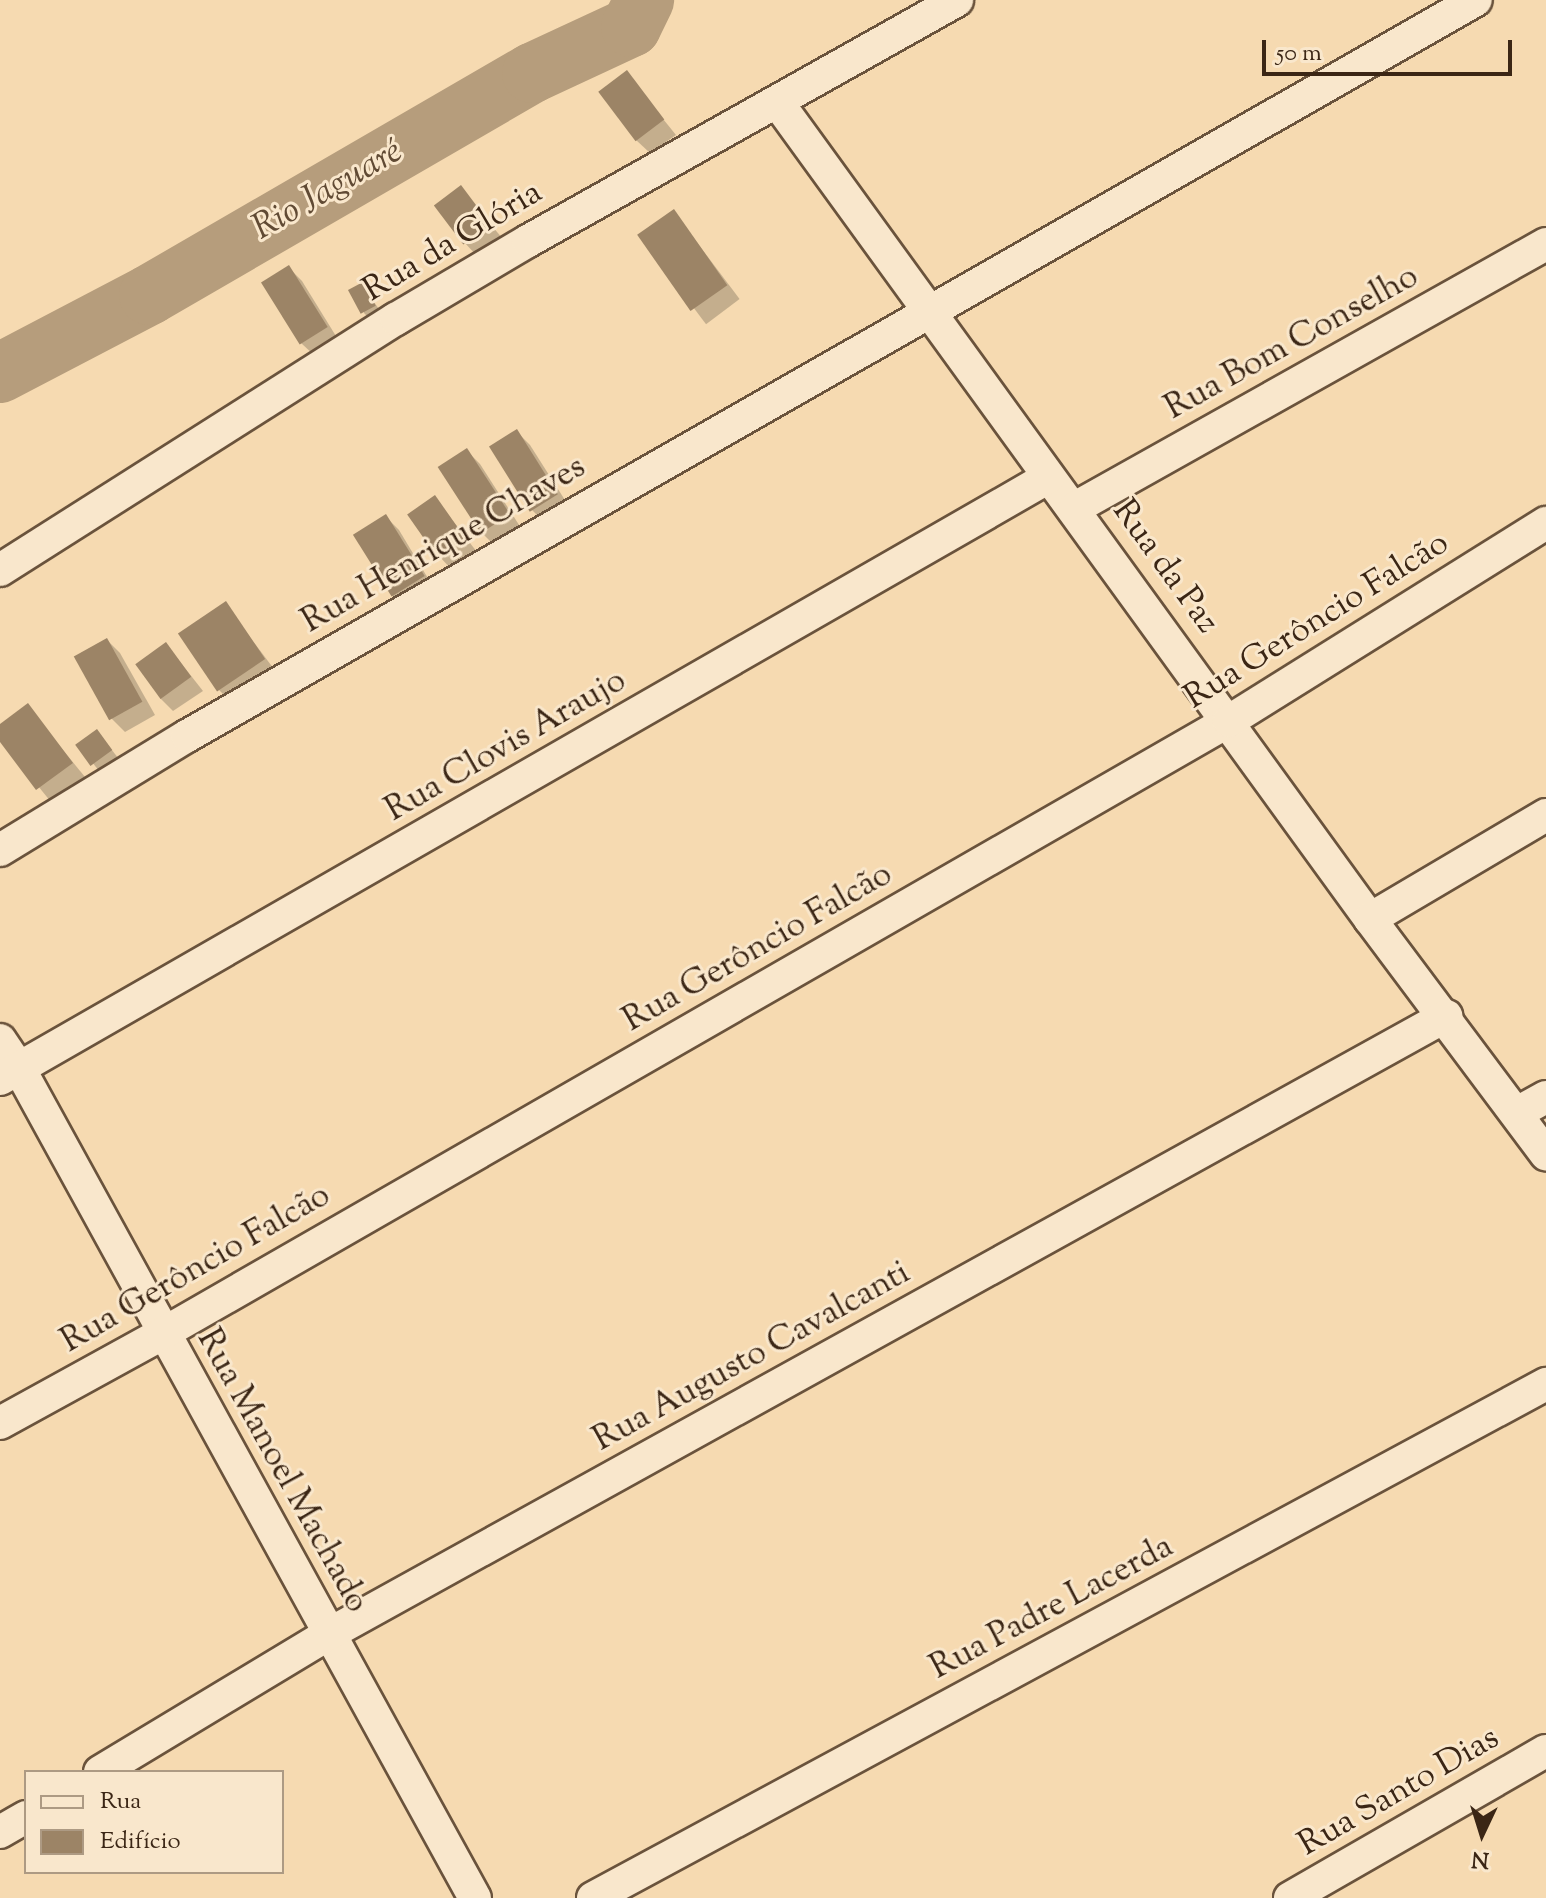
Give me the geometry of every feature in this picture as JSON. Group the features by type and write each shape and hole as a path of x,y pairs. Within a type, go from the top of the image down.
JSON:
{"street":[{"name":"Rua da Glória","path":"0,570 409,311 957,0"},
{"name":"Rua Henrique Chaves","path":"0,850 201,728 1476,0"},
{"name":"Rua da Paz","path":"778,103 1049,477 1075,508 1370,919 1446,1016 1546,1154"},
{"name":"Rua Bom Conselho","path":"1075,508 1546,244"},
{"name":"Rua Clovis Araujo","path":"10,1074 1049,477"},
{"name":"Rua Gerôncio Falcão","path":"0,1423 162,1334 1229,721 1546,523"},
{"path":"1370,919 1546,815"},
{"name":"Rua Augusto Cavalcanti","path":"103,1770 329,1634 1446,1016"},
{"name":"Rua Manoel Machado","path":"0,1040 10,1074 162,1334 475,1898"},
{"path":"1517,1113 1546,1097"},
{"name":"Rua Padre Lacerda","path":"593,1898 1546,1384"},
{"name":"Rua Santo Dias","path":"1290,1898 1546,1751"},
{"path":"0,1832 24,1818"}],"building":[{"path":"627,70 664,120 636,141 598,92"},
{"path":"461,185 490,224 463,245 434,205"},
{"path":"674,209 727,285 690,311 637,235"},
{"path":"289,265 328,327 300,344 261,282"},
{"path":"363,282 376,306 361,314 348,290"},
{"path":"517,429 558,494 530,512 489,446"},
{"path":"467,448 510,514 481,533 438,467"},
{"path":"435,495 465,538 437,557 407,515"},
{"path":"386,514 425,576 392,597 353,535"},
{"path":"226,601 265,659 217,691 178,633"},
{"path":"107,638 142,702 109,720 74,656"},
{"path":"166,642 191,677 161,699 135,664"},
{"path":"28,703 73,763 36,790 0,742 0,724"},
{"path":"97,729 112,750 90,766 75,745"}],"waterway":[{"name":"Rio Jaguaré","path":"0,373 149,295 532,73 631,27 644,0"}]}
